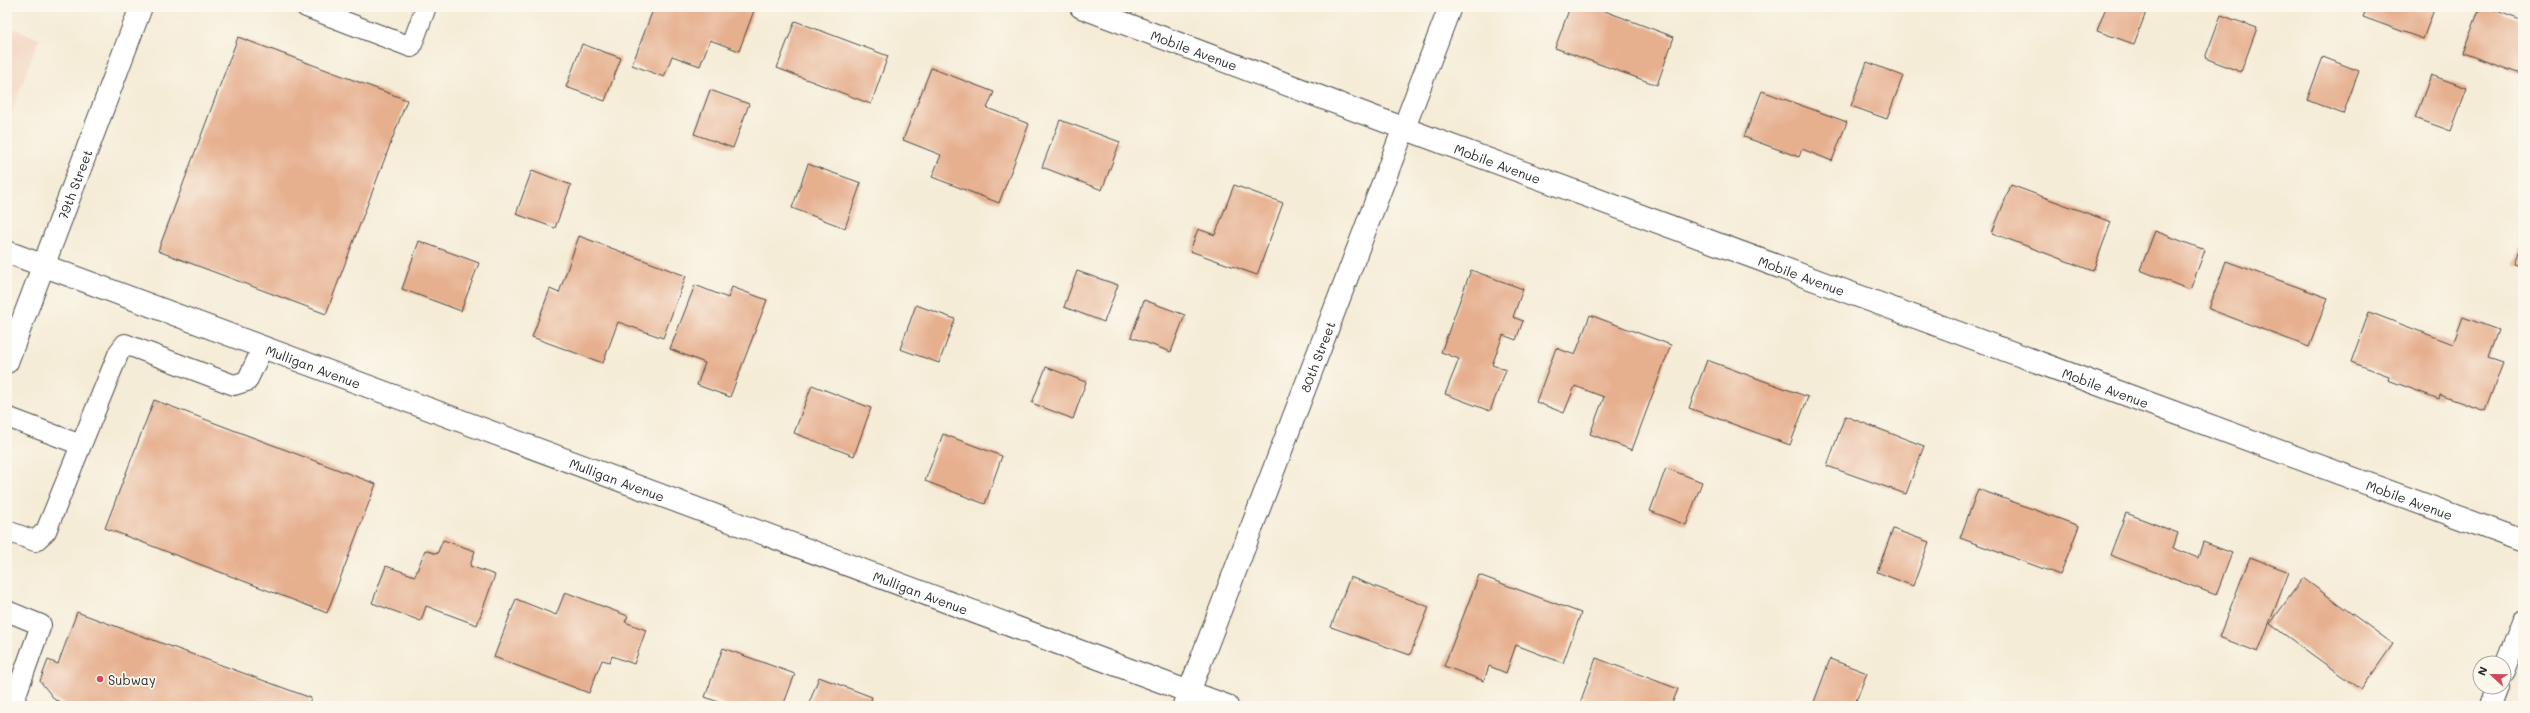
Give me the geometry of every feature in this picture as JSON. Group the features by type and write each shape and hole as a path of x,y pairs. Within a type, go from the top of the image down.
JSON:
{"street":[{"name":"79th Street","path":"7,362 141,7"},
{"name":"Mobile Avenue","path":"1081,7 1403,128 2523,541"},
{"name":"80th Street","path":"1186,699 1450,7"},
{"name":"Mulligan Avenue","path":"7,252 263,347 1186,699 1227,706"},
{"path":"2510,655 2523,621"},
{"path":"2491,706 2495,695"}],"lane":[{"path":"306,7 411,47 426,7"},
{"path":"7,531 35,541 46,532 119,352 125,344 234,385 247,382 263,347"},
{"path":"7,417 81,445"},
{"path":"7,612 41,625 12,706"}],"shaded area":[{"path":"7,26 39,39 7,125"}],"building":[{"path":"654,7 755,8 739,51 710,40 700,66 672,56 664,77 632,65"},
{"path":"1570,7 1594,7 1674,37 1657,85 1555,48"},
{"path":"2106,7 2148,7 2134,44 2097,31"},
{"path":"2367,7 2435,7 2423,39 2363,17"},
{"path":"2480,7 2486,7 2523,21 2523,75 2463,53"},
{"path":"2221,15 2257,28 2241,72 2205,58"},
{"path":"795,21 888,56 871,104 777,68"},
{"path":"238,37 407,100 326,314 158,251"},
{"path":"582,44 621,58 605,101 566,87"},
{"path":"2323,57 2359,71 2343,114 2307,100"},
{"path":"1867,62 1903,76 1887,119 1851,106"},
{"path":"931,68 994,92 987,108 1029,124 999,203 932,177 941,155 903,140"},
{"path":"2431,75 2467,88 2451,131 2415,118"},
{"path":"710,90 749,104 733,148 694,134"},
{"path":"1762,91 1847,122 1832,161 1802,149 1799,157 1744,137"},
{"path":"1060,120 1120,142 1102,190 1042,167"},
{"path":"808,164 861,183 845,228 792,208"},
{"path":"532,170 571,185 555,228 516,214"},
{"path":"1234,185 1283,203 1257,275 1190,251 1198,229 1215,235"},
{"path":"2011,185 2111,222 2093,271 1992,233"},
{"path":"2155,231 2205,250 2190,290 2140,270"},
{"path":"579,236 686,276 663,338 618,322 603,363 532,337 550,289 559,293"},
{"path":"2523,237 2523,267 2513,264"},
{"path":"419,241 479,263 461,311 402,289"},
{"path":"2226,261 2328,298 2309,347 2209,309"},
{"path":"1471,270 1523,289 1513,317 1523,321 1516,340 1503,335 1492,365 1506,370 1490,411 1445,394 1459,359 1441,352"},
{"path":"1077,271 1118,285 1104,322 1064,307"},
{"path":"695,285 728,298 732,287 767,300 730,397 697,385 705,363 670,349"},
{"path":"1144,300 1185,315 1171,352 1131,337"},
{"path":"916,305 955,319 939,363 900,349"},
{"path":"2369,312 2453,344 2463,317 2498,330 2488,358 2503,363 2485,411 2440,395 2439,399 2388,380 2389,376 2351,362"},
{"path":"1590,315 1671,345 1632,450 1590,434 1604,397 1575,386 1564,413 1536,402 1556,348 1575,355"},
{"path":"1707,360 1808,397 1790,445 1689,408"},
{"path":"1046,367 1086,382 1073,419 1032,403"},
{"path":"812,385 871,408 854,456 794,433"},
{"path":"154,400 376,484 327,613 105,528"},
{"path":"1845,416 1924,446 1906,494 1827,466"},
{"path":"943,434 1002,456 985,504 925,481"},
{"path":"1666,468 1702,482 1686,525 1650,511"},
{"path":"1978,489 2079,526 2060,575 1960,538"},
{"path":"2126,513 2178,533 2173,548 2198,558 2203,542 2232,553 2216,595 2110,555"},
{"path":"1893,529 1929,542 1913,586 1877,572"},
{"path":"443,540 475,551 470,566 495,575 477,625 426,606 421,621 372,603 386,566 415,576 425,550 437,554"},
{"path":"2250,557 2289,572 2258,652 2219,637"},
{"path":"1479,575 1581,613 1563,663 1516,645 1506,673 1489,666 1484,681 1444,666"},
{"path":"1350,577 1429,607 1410,655 1331,627"},
{"path":"2303,578 2393,644 2361,690 2270,624"},
{"path":"565,592 628,616 625,622 646,630 634,664 612,656 610,662 602,660 589,693 494,657 516,599 556,615"},
{"path":"77,612 311,698 308,706 72,706 55,700 40,681 48,660 58,664"},
{"path":"723,648 795,674 783,706 729,706 705,697"},
{"path":"1596,658 1678,689 1671,706 1579,706"},
{"path":"1830,659 1867,673 1854,706 1824,706 1814,702"},
{"path":"819,677 872,697 870,704 875,706 808,706"}],"place":[{"name":"Subway","path":"100,679"}]}
